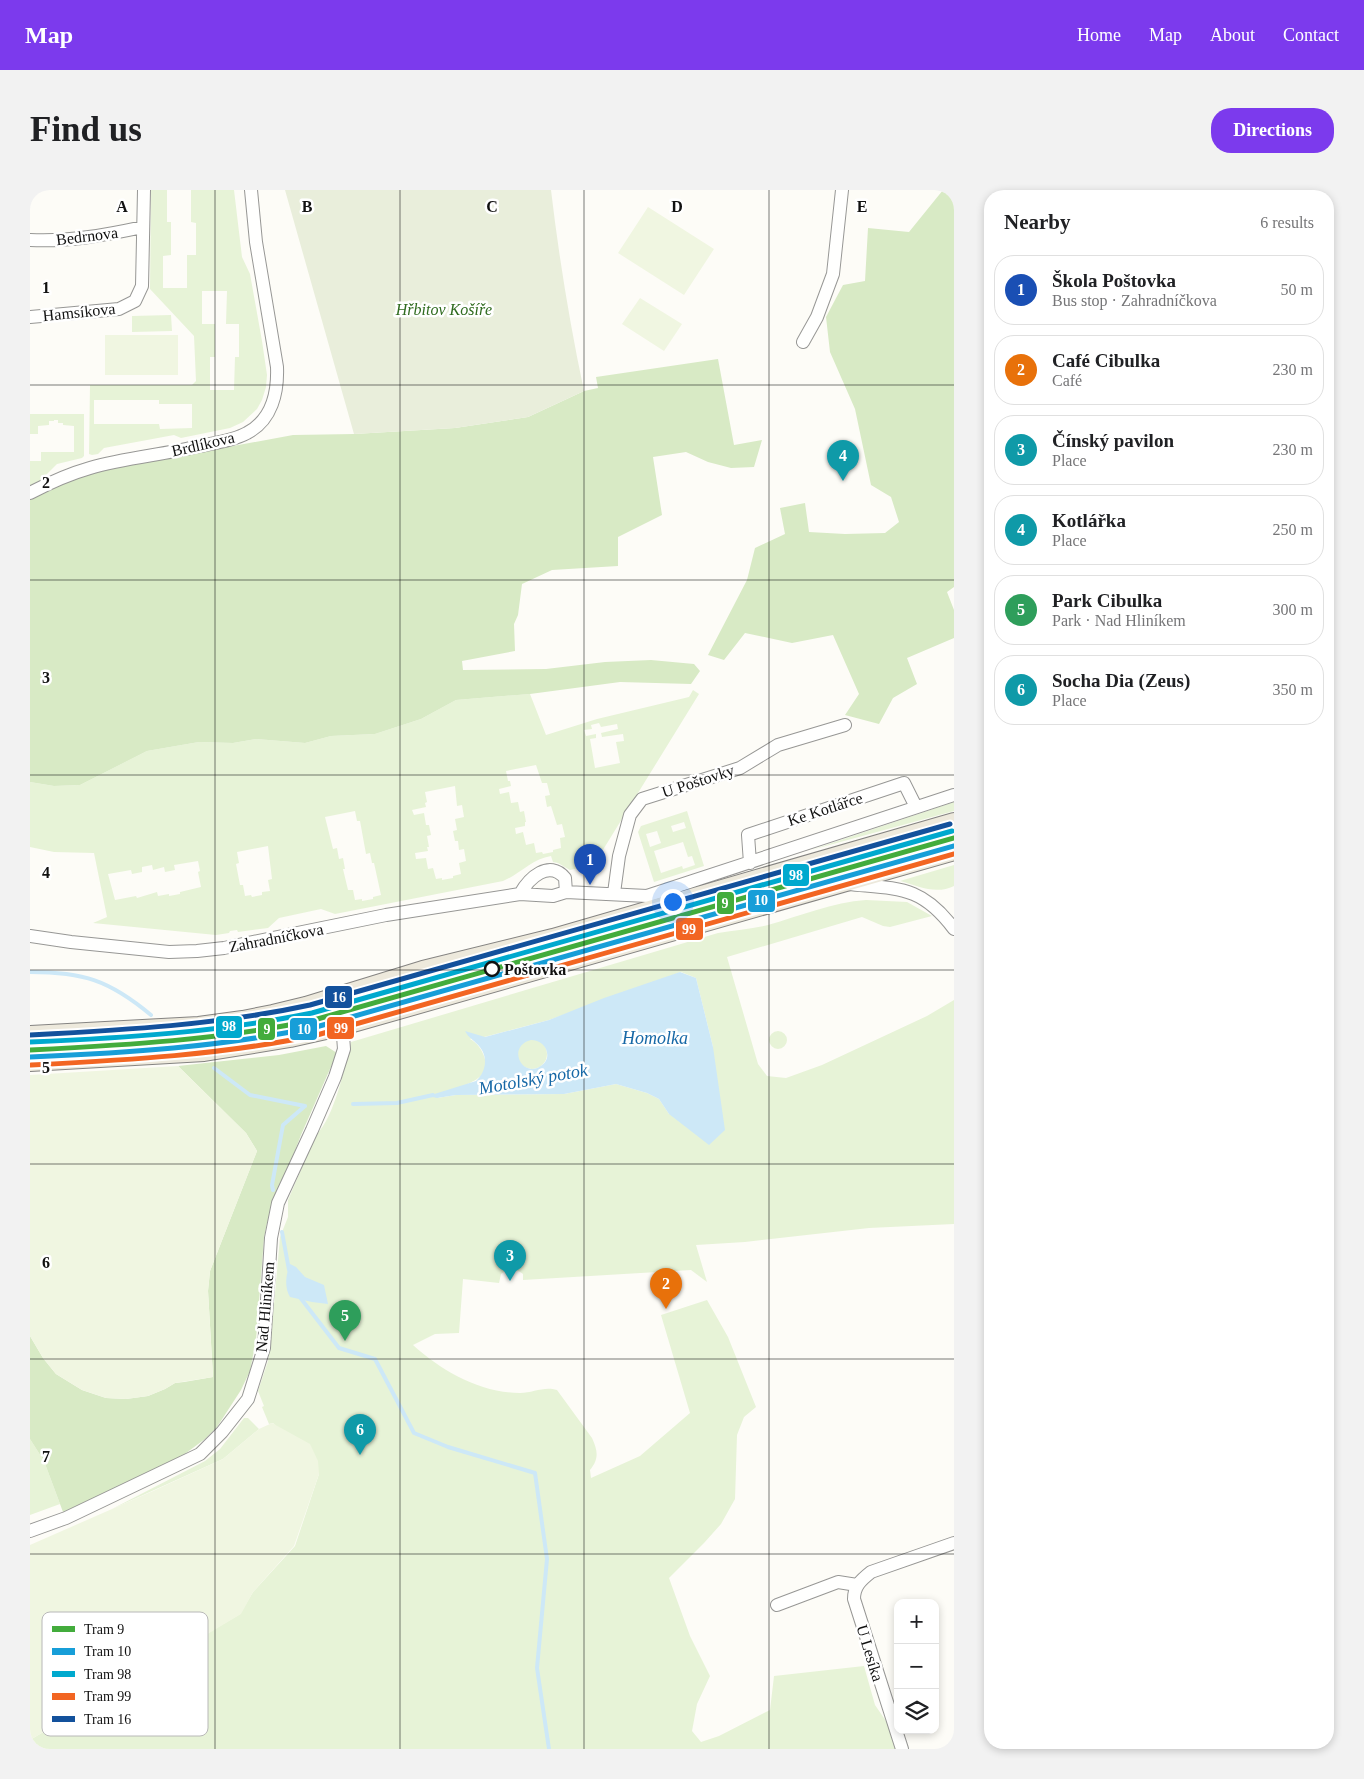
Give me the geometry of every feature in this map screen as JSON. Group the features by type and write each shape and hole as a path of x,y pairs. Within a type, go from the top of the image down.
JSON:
{"main road":[{"path":"30,1036 199,1027 273,1015 423,971 553,939 650,903 954,824"},
{"path":"30,1061 204,1051 290,1037 339,1026 954,850"}],"street":[{"name":"Hamsíkova","path":"30,317 119,309 135,301 142,286 144,190"},
{"name":"Brdlíkova","path":"30,494 65,476 92,467 236,438 248,433 264,419 270,409 278,382 256,242 251,190"},
{"path":"803,342 817,317 833,274 842,190"},
{"name":"Bedrnova","path":"30,240 53,241 109,234 144,227"},
{"name":"U Poštovky","path":"614,893 619,856 630,815 642,800 740,768 778,745 845,725"},
{"name":"Ke Kotlářce","path":"750,863 748,835 821,810 904,783 916,807"},
{"name":"Ke Kotlářce","path":"650,903 750,863 954,795"},
{"path":"520,894 524,886 536,874 549,870 556,871 565,878 566,892"},
{"path":"838,883 899,890 919,895 934,905 954,928"},
{"name":"Zahradníčkova","path":"30,936 169,952 197,951 224,948 386,915 520,894 553,896 566,892 614,893 650,903"},
{"name":"Nad Hliníkem","path":"30,1531 66,1518 200,1454 222,1432 248,1399 264,1348 271,1238 278,1203 335,1077 344,1049 343,1036 331,999"},
{"path":"777,1604 838,1582 857,1586 871,1572 954,1543"},
{"name":"U Lesíka","path":"857,1586 854,1592 854,1600 902,1749"}],"green space":[{"path":"151,190 167,190 167,222 171,222 171,255 163,256 163,288 187,288 187,255 196,255 196,223 191,222 191,190 234,190 242,257 250,274 267,375 262,400 257,409 243,422 230,428 181,438 174,435 104,448 98,454 89,454 90,385 192,385 196,381 194,336 150,289","holes":["202,291 227,291 226,324 239,324 239,357 235,357 234,390 210,390 210,357 215,357 215,324 202,324","94,400 159,400 159,404 192,404 192,428 160,429 159,424 94,424"]},
{"name":"Hřbitov Košíře","path":"285,190 551,190 565,291 584,391 528,417 455,428 354,434"},
{"path":"943,190 954,190 954,587 947,592 954,610 954,638 907,658 917,684 893,698 879,724 845,715 859,694 833,635 792,643 745,633 724,660 708,655 747,580 755,548 785,534 780,508 805,503 809,532 845,534 885,533 899,522 891,497 871,485 855,409 830,352 826,317 843,285 865,281 868,228 909,232"},
{"path":"648,207 714,249 684,295 618,253"},
{"path":"640,298 682,324 664,351 622,324"},
{"path":"171,315 172,331 132,332 132,316"},
{"path":"105,335 178,335 178,375 105,375"},
{"path":"718,359 734,445 762,440 754,467 731,468 708,462 686,452 653,457 662,515 618,537 618,566 552,570 522,584 518,615 514,624 515,651 462,661 463,670 546,669 605,662 651,660 694,664 700,671 691,684 620,682 530,694 456,700 421,719 375,734 331,736 305,743 256,739 233,743 199,742 147,751 80,785 54,786 30,782 30,500 63,483 109,469 293,435 354,434 455,428 528,417 584,391 598,388 596,377"},
{"path":"30,414 84,414 84,456 57,464 30,491 30,461 41,461 41,452 74,452 74,426 63,425 63,423 58,423 58,420 54,420 49,421 49,425 38,426 38,434 30,434"},
{"path":"693,690 699,694 593,866 583,860 575,869 570,870 553,862 551,856 532,863 503,881 335,914 321,909 279,918 268,928 238,932 237,930 216,935 93,923 107,917 94,853 54,852 30,847 30,782 54,786 80,785 147,751 199,742 233,743 256,739 305,743 331,736 375,734 421,719 456,700 530,694 546,735 597,719 689,697","holes":["599,723 601,727 617,724 618,729 601,733 602,737 623,734 624,741 616,742 620,763 595,768 590,739 596,738 596,734 586,736 584,730 592,729 591,725","536,765 542,783 547,783 550,795 545,796 547,807 551,806 557,825 562,824 565,837 560,838 561,848 553,850 553,852 536,853 534,843 526,845 523,832 516,834 515,828 525,826 526,822 524,811 520,812 518,802 511,803 509,792 500,794 499,789 511,786 510,781 508,781 506,771","455,786 457,806 462,805 464,817 455,819 457,830 453,831 455,841 458,841 459,850 464,849 466,861 459,863 461,874 453,876 453,878 436,879 433,868 428,869 426,858 416,859 415,853 428,851 427,836 431,835 429,825 426,825 424,813 414,815 412,810 426,807 425,803 427,802 425,792","355,811 357,821 360,821 366,854 370,853 372,863 374,863 381,895 373,897 373,899 355,900 353,890 348,890 343,869 345,869 343,858 339,859 337,848 333,849 325,817","268,846 272,879 268,880 270,891 262,892 262,895 245,896 243,885 240,885 236,864 239,863 237,852","198,861 201,887 169,896 169,894 158,896 157,892 137,898 136,896 115,900 108,874 131,870 132,874 142,872 142,867 152,865 153,870 164,867 165,872 175,870 174,865"]},
{"path":"954,802 954,811 811,850"},
{"path":"687,811 704,866 654,882 638,832 641,826","holes":["684,822 686,828 673,832 671,826","657,831 661,843 650,847 646,834","683,842 688,857 692,856 695,865 683,869 682,866 661,873 654,851"]},
{"path":"954,865 954,886 947,889 927,889 900,881"},
{"path":"866,900 907,902 932,916 890,927 862,917 727,957 758,1064 767,1076 786,1078 822,1065 927,1016 954,1000 954,1224 869,1228 745,1242 696,1245 707,1282 691,1270 523,1280 523,1274 512,1270 501,1274 499,1283 463,1279 459,1333 435,1334 413,1345 449,1372 476,1385 505,1392 520,1393 548,1389 557,1390 594,1443 597,1455 590,1470 591,1478 640,1456 690,1413 661,1315 707,1300 728,1337 756,1407 744,1417 737,1435 735,1499 721,1524 669,1578 690,1636 710,1676 697,1704 692,1731 701,1742 719,1736 770,1710 774,1676 864,1666 875,1705 888,1724 896,1749 30,1749 30,1740 42,1733 42,1736 208,1736 208,1633 240,1614 253,1592 295,1546 319,1474 273,1423 269,1424 258,1391 268,1361 280,1237 288,1217 288,1200 316,1135 323,1127 334,1104 351,1042 718,933 756,928 829,906","holes":["681,972 696,978 713,1047 669,1114 659,1099 647,1093 616,1084 564,1094 456,1095 437,1098 475,1080 483,1074 486,1063 484,1056 479,1046 470,1039 476,1036 484,1037 549,1020"]},
{"path":"778,1031 784,1034 787,1040 784,1046 778,1049 772,1046 769,1040 772,1034"},
{"path":"532,1039 542,1044 547,1054 542,1064 532,1069 522,1064 517,1054 522,1044"},
{"path":"326,1046 337,1053 301,1135 267,1223 264,1238 256,1340 250,1371 241,1390 217,1427 205,1439 182,1456 63,1512 44,1461 30,1439 30,1336 43,1358 56,1374 82,1390 106,1398 126,1399 148,1396 175,1383 213,1377 208,1291 210,1271 257,1151 246,1133 178,1066 279,1055"},
{"path":"178,1066 246,1133 257,1151 210,1271 208,1291 213,1377 175,1383 148,1396 126,1399 106,1398 82,1390 56,1374 43,1358 30,1336 30,1075"},
{"path":"244,1418 248,1418 259,1429 223,1459 112,1509 205,1461 220,1449"},
{"path":"272,1423 310,1444 318,1461 319,1474 294,1546 253,1592 241,1614 208,1634 208,1612 42,1612 42,1733 30,1740 30,1545 223,1459 259,1429"},
{"path":"30,1439 44,1461 60,1504 30,1515"}],"water":[{"name":"Homolka","path":"680,972 696,978 713,1047 725,1130 709,1145 669,1114 659,1099 647,1093 616,1084 564,1094 456,1095 437,1098 428,1096 476,1081 480,1077 485,1057 480,1047 465,1031 485,1037 549,1020 604,998","holes":["534,1040 545,1047 547,1059 539,1067 533,1069 527,1068 522,1064 518,1054 524,1043"]},
{"path":"290,1264 296,1267 305,1277 324,1285 328,1304 290,1297 286,1280"}],"waterway":[{"name":"Motolský potok","path":"30,972 49,972 81,976 95,980 122,994 151,1015"},
{"name":"Motolský potok","path":"214,1068 250,1095 305,1106"},
{"name":"Motolský potok","path":"353,1104 397,1103 433,1095"},
{"path":"273,1190 272,1185 283,1125 305,1106"},
{"path":"282,1232 289,1270"},
{"path":"299,1296 339,1348 375,1359 414,1433 448,1447 535,1473 547,1559 537,1668 549,1749"}],"tram line":[{"name":"16","path":"30,1035 136,1029 206,1022 310,1005 950,824"},
{"name":"98","path":"30,1042 172,1033 242,1025 312,1013 952,831"},
{"name":"9","path":"30,1050 137,1044 208,1037 314,1020 954,838"},
{"name":"10","path":"30,1057 173,1048 245,1040 316,1027 954,846"},
{"name":"99","path":"31,1065 139,1059 210,1052 317,1035 954,854"}],"place":[{"name":"Kotlářka","path":"843,481"},
{"name":"Škola Poštovka","path":"590,885"},
{"name":"Poštovka","path":"492,969"},
{"name":"Čínský pavilon","path":"510,1281"},
{"name":"Café Cibulka","path":"666,1309"},
{"name":"Park Cibulka","path":"345,1341"},
{"name":"Socha Dia (Zeus)","path":"360,1455"}]}
